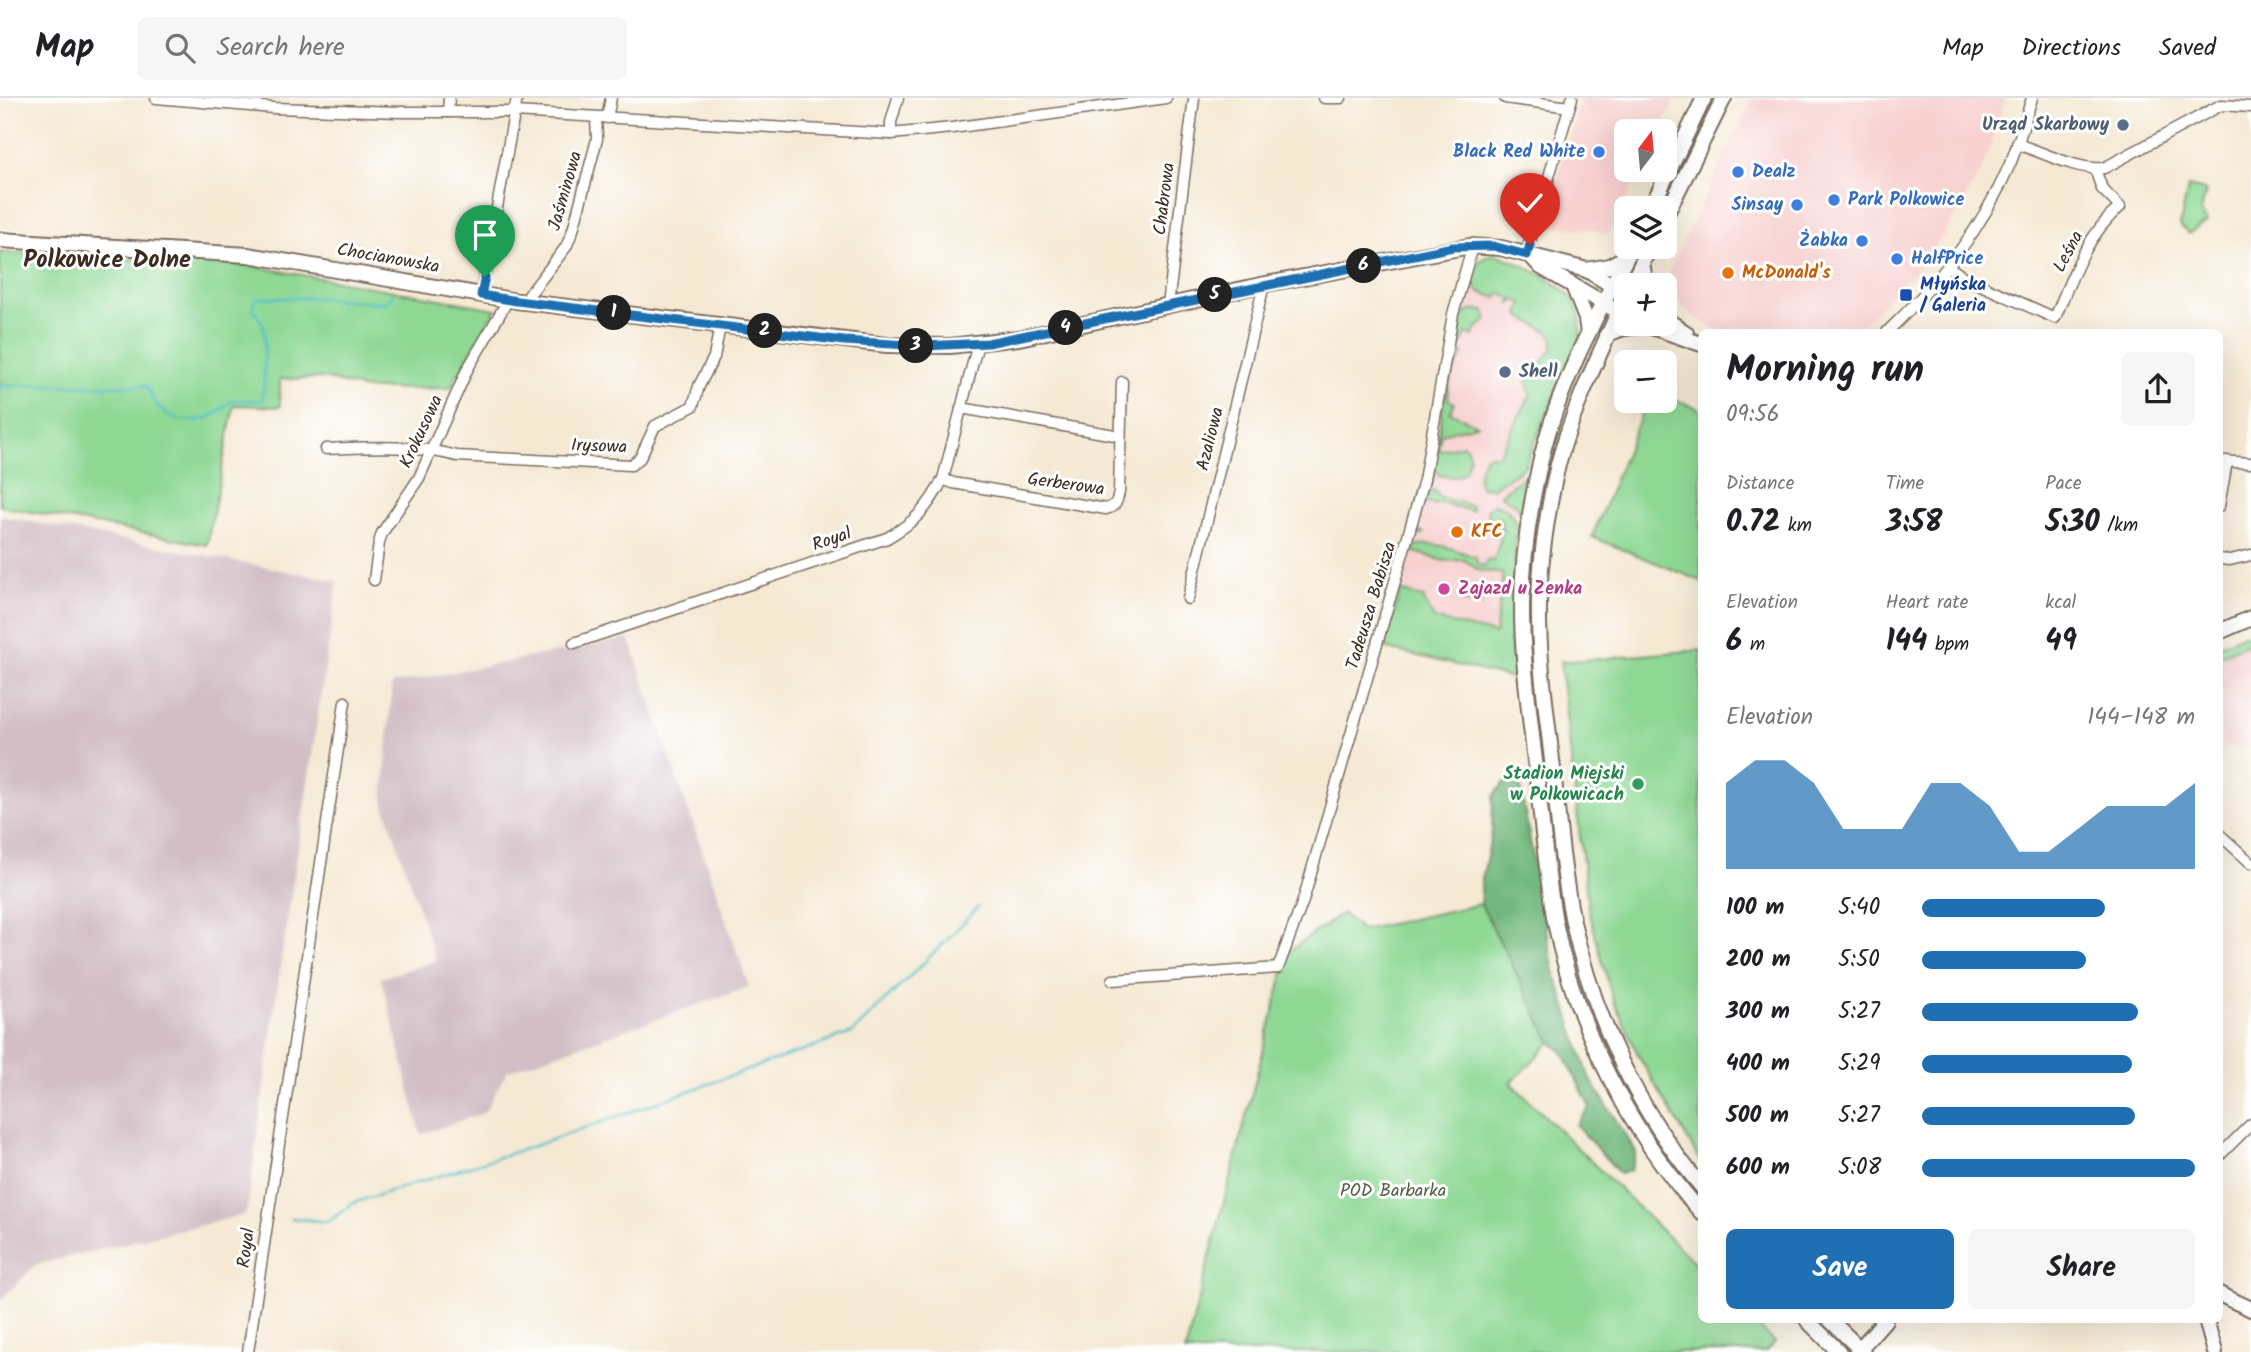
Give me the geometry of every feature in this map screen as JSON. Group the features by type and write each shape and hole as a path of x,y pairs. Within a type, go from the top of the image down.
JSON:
{"main road":[{"path":"1657,196 1704,98"},
{"path":"1675,196 1724,98"},
{"name":"Chocianowska","path":"0,240 248,255 505,299 887,345 924,346 978,343 1032,335 1261,285 1471,246 1501,248 1587,270"},
{"path":"1529,256 1574,288 1614,309"},
{"path":"1587,270 1609,266 1618,259"},
{"path":"1625,259 1565,388 1543,452 1529,520 1523,577 1525,662 1548,871 1556,924 1575,994 1608,1074 1650,1146 1698,1208"},
{"path":"1637,273 1644,259"},
{"path":"1642,263 1644,273"},
{"path":"1587,270 1612,285"},
{"path":"1574,288 1586,318 1588,334"},
{"path":"1614,324 1584,385 1563,444 1554,481 1540,576 1541,662 1565,872 1573,922 1590,986 1609,1036 1641,1100 1661,1133 1698,1182"},
{"path":"1677,327 1698,341"},
{"path":"1607,334 1614,332"},
{"path":"1677,335 1698,342"},
{"path":"2223,630 2251,618"},
{"path":"2223,1298 2251,1309"},
{"path":"1810,1323 1839,1352"},
{"path":"1833,1323 1860,1351 1883,1323"},
{"path":"2207,1323 2216,1352"}],"street":[{"path":"156,98 448,112 514,112 891,134 1166,98"},
{"path":"448,112 449,98"},
{"path":"481,295 517,98"},
{"name":"Jaśminowa","path":"528,302 529,295 566,247 573,230 602,118 611,98"},
{"path":"891,134 891,122 898,98"},
{"path":"1071,110 1073,98"},
{"name":"Chabrowa","path":"1168,304 1194,98"},
{"path":"1324,98 1341,98"},
{"path":"1505,98 1571,102 1529,256"},
{"path":"1890,329 1917,304 1949,267 1977,227 1993,199 2017,144 2032,98"},
{"path":"2017,144 2095,169 2111,165 2221,106 2251,107"},
{"name":"Leśna","path":"1949,267 1965,278 2055,318 2086,249 2120,206 2102,189 2095,169"},
{"name":"Tadeusza Babisza","path":"1113,980 1278,968 1303,901 1418,502 1427,466 1453,314 1471,246"},
{"name":"Azaliowa","path":"1188,599 1262,293 1261,285"},
{"name":"Krokusowa","path":"374,580 382,533 419,478 467,370 504,307 505,299"},
{"name":"Irysowa","path":"432,449 457,456 631,466 640,458 655,426 694,406 699,386 714,357 720,326"},
{"name":"Royal","path":"574,643 887,538 911,523 933,499 943,479 978,343"},
{"name":"Gerberowa","path":"943,479 953,483 1106,509 1113,507 1117,501 1122,382"},
{"path":"961,408 1120,436"},
{"path":"326,449 411,446 432,449"},
{"path":"2223,461 2251,463"},
{"path":"2223,559 2251,555"},
{"name":"Royal","path":"248,1352 345,702"},
{"path":"2223,838 2251,863"},
{"path":"2223,1152 2251,1124"}],"shaded area":[{"path":"1581,98 1676,98 1666,119 1614,119 1614,182 1635,182 1628,196 1614,196 1614,225 1609,235 1593,230 1548,226 1547,214"},
{"path":"1753,98 1997,98 2005,101 1979,175 1937,245 1910,277 1858,329 1714,329 1697,319 1678,302 1677,273 1668,273"},
{"path":"1479,271 1576,329 1526,450 1518,497 1510,642 1516,679 1384,648 1433,466 1458,319 1471,281"},
{"path":"0,516 338,581 247,1211 243,1215 35,1265 0,1301"},
{"path":"629,638 749,987 507,1071 484,1113 421,1134 381,978 436,961 383,801 392,684"},
{"path":"2251,642 2251,749 2223,746 2223,654"}],"green space":[{"path":"2188,187 2206,191 2201,211 2207,222 2188,234 2180,225"},
{"path":"0,252 246,265 496,309 450,388 365,389 324,378 280,379 280,407 234,405 207,545 0,506"},
{"path":"1493,254 1534,271 1564,290 1576,305 1581,327 1580,338 1524,467 1492,488 1479,484 1482,464 1488,455 1498,456 1531,394 1527,383 1552,349 1553,342 1549,332 1521,317 1519,314 1523,304 1516,300 1510,305 1513,300 1500,293 1497,298 1479,292 1471,282 1475,267"},
{"path":"1469,311 1484,311 1486,321 1477,328 1473,336 1467,333 1458,350 1463,354 1448,388 1449,400 1454,403 1450,412 1477,425 1441,434 1438,451 1463,445 1470,457 1465,471 1454,477 1446,477 1434,472 1433,466 1458,319"},
{"path":"1677,400 1698,409 1698,580 1592,537 1642,413 1677,413"},
{"path":"1532,470 1524,516 1516,505 1500,495"},
{"path":"1432,490 1439,497 1472,506 1472,511 1423,502 1415,529 1424,533 1418,536 1413,531 1425,492"},
{"path":"1494,504 1509,512 1517,527 1510,642 1516,679 1384,648 1400,591 1424,598 1434,619 1495,634 1503,574 1478,570 1465,560 1444,561 1411,551 1424,544 1433,545 1476,557 1477,564 1484,566 1487,560 1494,561 1503,529 1497,526 1502,523 1498,515 1491,518 1488,515 1488,508"},
{"path":"1477,585 1483,588 1481,605 1462,601 1461,594"},
{"path":"2245,634 2250,637 2251,642 2223,654 2223,643"},
{"name":"Stadion Miejski w Polkowicach","path":"1698,650 1698,1157 1639,1057 1612,997 1588,907 1560,662"},
{"path":"1504,782 1520,786 1553,967 1589,1077 1636,1152 1631,1170 1620,1174 1576,1125 1590,1107 1563,1052 1551,1042 1481,904 1481,884 1492,832 1493,797"},
{"name":"POD Barbarka","path":"1481,904 1551,1042 1511,1083 1698,1266 1698,1323 1755,1323 1775,1342 1765,1352 1185,1352 1289,951 1342,913 1362,930"}],"waterway":[{"path":"0,388 7,385 146,386 156,404 166,414 180,419 202,419 215,414 233,400 262,401 264,331 255,311 254,301 259,298 319,298 385,303 393,295"},
{"path":"291,1218 328,1222 353,1203 537,1145 852,1033 978,907"}],"place":[{"name":"Urząd Skarbowy","path":"2123,125"},
{"name":"Black Red White","path":"1599,152"},
{"name":"Dealz","path":"1738,172"},
{"name":"Park Polkowice","path":"1834,200"},
{"name":"Sinsay","path":"1797,205"},
{"name":"Żabka","path":"1862,241"},
{"name":"HalfPrice","path":"1897,259"},
{"name":"McDonald's","path":"1728,273"},
{"name":"Młyńska / Galeria","path":"1906,295"},
{"name":"Shell","path":"1505,372"},
{"name":"KFC","path":"1457,532"},
{"name":"Zajazd u Zenka","path":"1444,589"},
{"name":"Stadion Miejski w Polkowicach","path":"1638,784"}],"district":[{"name":"Polkowice Dolne","path":"107,260"}],"route":[{"path":"485,277 481,295 517,301 844,341 924,346 988,343 1019,338 1168,304 1453,247 1493,246 1527,255 1530,245"}]}
